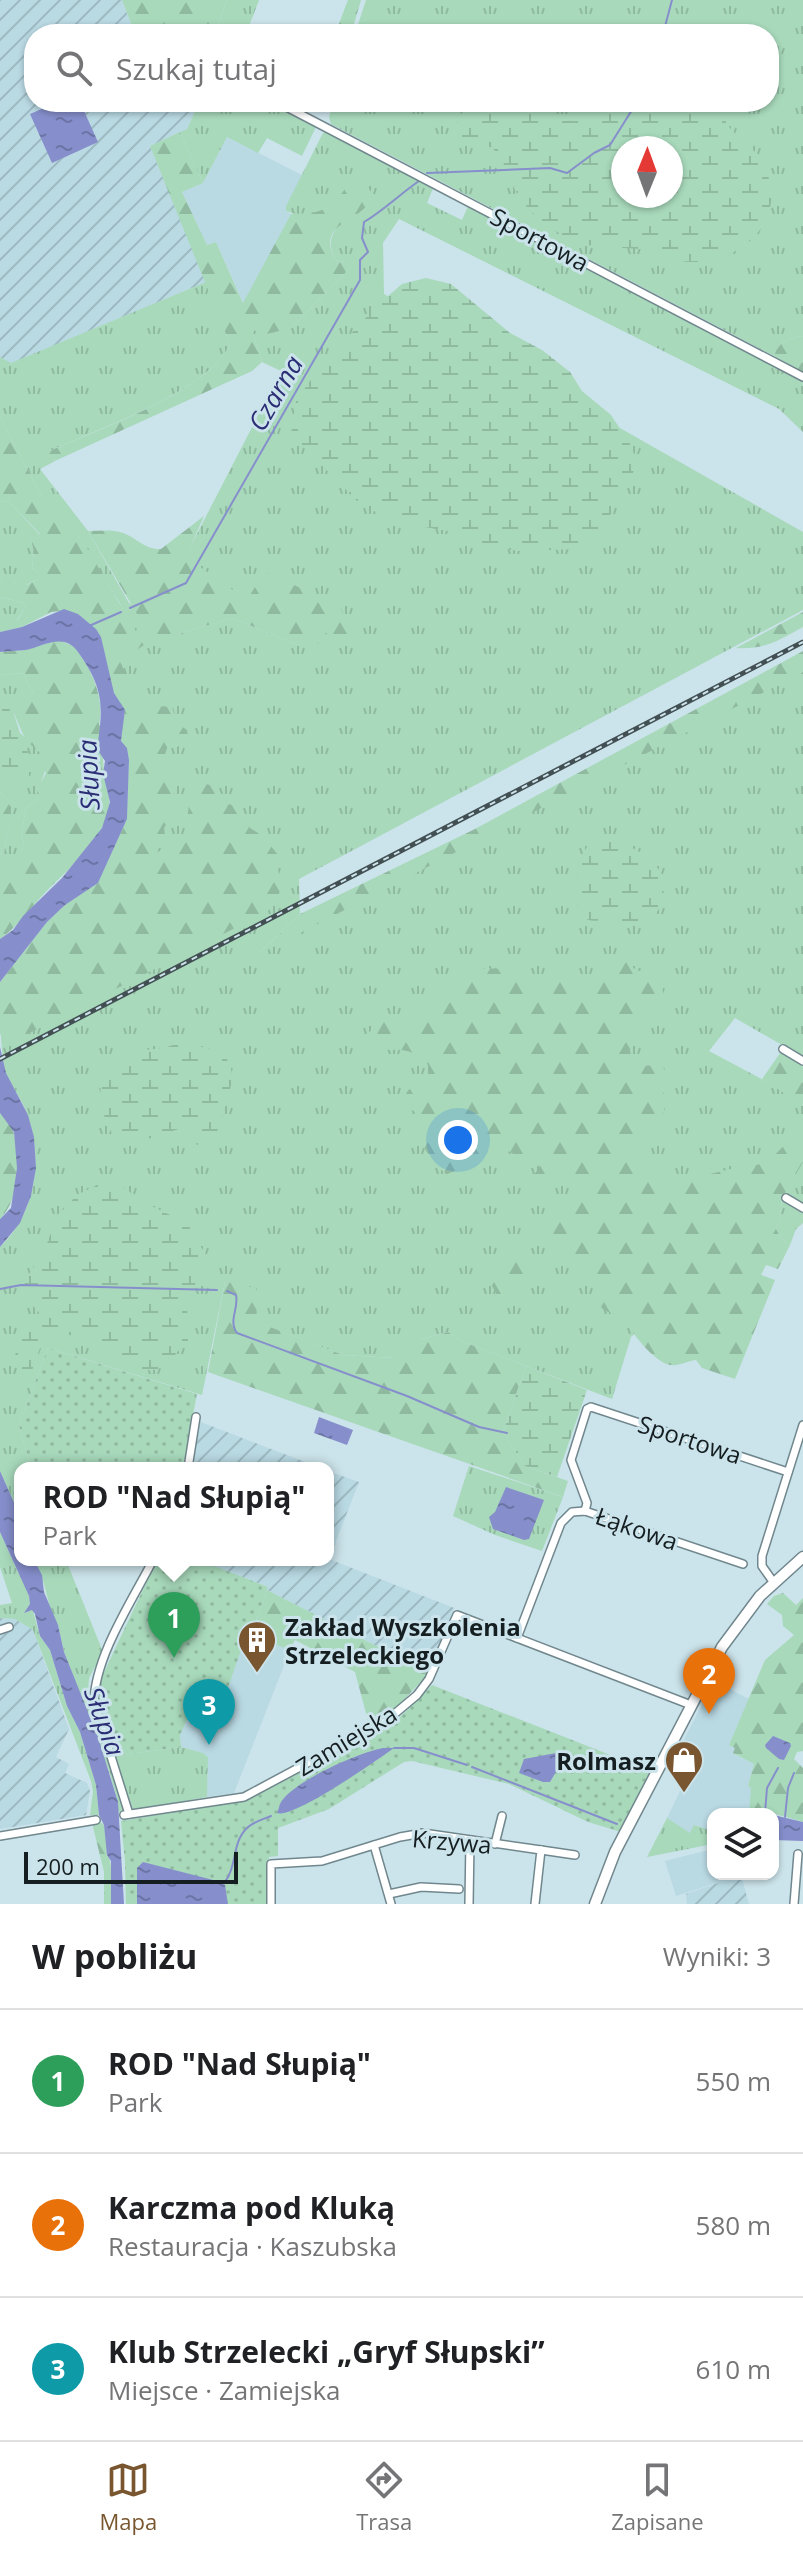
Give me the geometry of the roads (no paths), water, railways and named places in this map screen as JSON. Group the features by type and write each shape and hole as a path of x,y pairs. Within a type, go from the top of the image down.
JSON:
{"main road":[{"path":"595,1904 612,1860 722,1647 751,1607 803,1557"}],"street":[{"name":"Sportowa","path":"296,112 803,377"},
{"path":"783,1049 803,1061"},
{"path":"786,1198 803,1208"},
{"name":"Sportowa","path":"585,1511 587,1503 571,1460 587,1409 591,1407 788,1472"},
{"path":"189,1462 196,1417"},
{"path":"774,1583 762,1566 762,1556 803,1425"},
{"name":"Łąkowa","path":"517,1638 561,1523 572,1512 585,1511 743,1564"},
{"name":"Zamiejska","path":"150,1566 95,1684 94,1702 126,1814 244,1797 386,1721 417,1695 429,1679 457,1615 691,1705"},
{"path":"0,1630 9,1627"},
{"path":"495,1844 502,1816"},
{"path":"0,1836 96,1820"},
{"name":"Krzywa","path":"271,1904 271,1864 322,1861 412,1834 575,1855"},
{"path":"469,1904 470,1840"},
{"path":"374,1845 391,1904"},
{"path":"535,1904 541,1850"},
{"path":"794,1904 798,1854"},
{"path":"389,1894 421,1887 459,1889"}],"water":[{"path":"84,112 98,142 52,163 30,114"},
{"path":"64,609 78,614 101,637 114,693 125,710 121,741 127,748 129,760 127,819 98,883 65,905 47,922 0,982 0,939 13,930 62,878 102,828 110,802 103,774 105,761 97,749 100,699 93,677 78,652 60,642 0,652 0,632 22,627"},
{"path":"0,1047 6,1073 28,1115 34,1137 36,1168 31,1196 20,1223 0,1247 0,1219 11,1208 17,1168 14,1132 0,1113"},
{"path":"319,1417 353,1430 347,1445 314,1433"},
{"path":"0,1471 14,1502 14,1563 0,1532"},
{"path":"506,1487 544,1500 529,1539 493,1529 489,1517 495,1512"},
{"path":"15,1566 37,1566 42,1575 44,1592 58,1625 64,1652 98,1737 118,1802 124,1904 111,1904 111,1861 99,1815 96,1785 80,1732 67,1706 50,1650 40,1636 35,1614 32,1610 24,1613 30,1604"},
{"path":"773,1736 790,1743 784,1760 766,1748"},
{"path":"383,1748 394,1748 300,1807 277,1813 281,1802 299,1785 344,1761"},
{"path":"556,1753 565,1757 550,1782 519,1773 524,1759"},
{"path":"779,1816 803,1822 803,1841 779,1840"},
{"path":"143,1862 221,1882 225,1885 228,1904 137,1904 137,1868"}],"waterway":[{"name":"Czarna","path":"666,24 672,0"},
{"name":"Czarna","path":"427,173 550,168 567,173 610,145 631,112"},
{"name":"Czarna","path":"130,608 186,583 360,280 360,260 368,252 362,238 364,222 419,181"},
{"name":"Czarna","path":"89,626 121,612"},
{"path":"0,1289 21,1285 217,1290"},
{"path":"227,1291 236,1295 233,1324 237,1333 407,1396 479,1427 507,1433"},
{"path":"394,1748 414,1748 467,1765"},
{"path":"472,1767 617,1824"},
{"path":"765,1808 767,1788 778,1768"},
{"path":"785,1817 788,1788 794,1773"},
{"path":"223,1884 231,1871 242,1834 252,1824 271,1816"}],"railway":[{"path":"0,1059 803,642"}],"place":[{"name":"ROD \"Nad Słupią\"","path":"174,1658"},
{"name":"Zakład Wyszkolenia Strzeleckiego","path":"257,1674"},
{"name":"Karczma pod Kluką","path":"709,1714"},
{"name":"Klub Strzelecki „Gryf Słupski”","path":"209,1745"},
{"name":"Rolmasz","path":"684,1794"}],"water label":[{"name":"Słupia","path":"88,775"},
{"name":"Słupia","path":"105,1721"}]}
